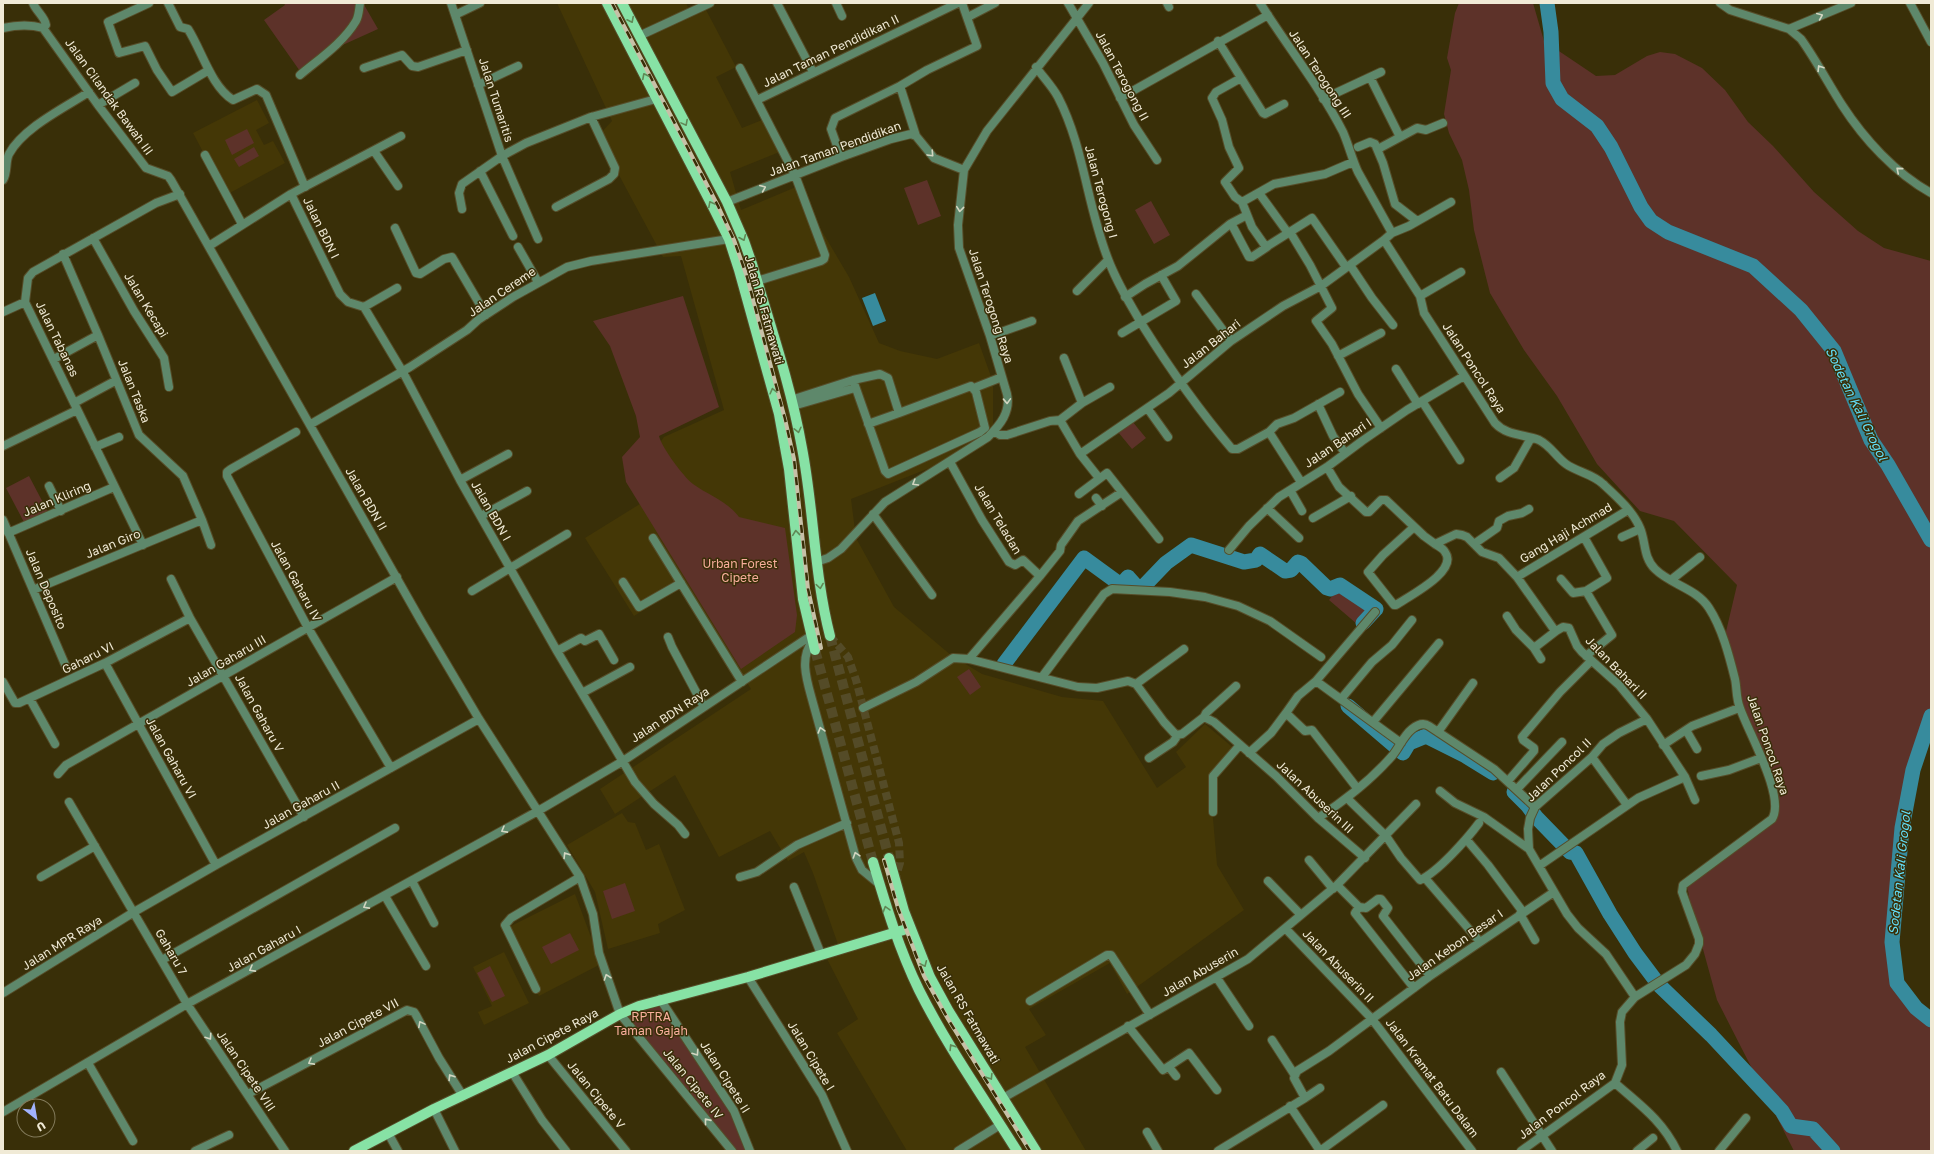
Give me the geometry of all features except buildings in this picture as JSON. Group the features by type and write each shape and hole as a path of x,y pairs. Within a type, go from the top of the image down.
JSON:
{"main road":[{"name":"Jalan RS Fatmawati","path":"607,3 728,239 749,303 779,414 788,469 803,599 813,642"},
{"name":"Jalan RS Fatmawati","path":"622,3 727,202 744,241 792,403 805,462 816,562 825,617 830,636"},
{"path":"686,156 699,149"},
{"name":"Jalan RS Fatmawati","path":"889,858 910,928 921,956 941,997 1036,1151"},
{"path":"873,862 895,933 907,965 932,1016 1017,1151"},
{"name":"Jalan Cipete Raya","path":"354,1151 434,1109 548,1055 620,1014 660,999 748,977 910,928"}],"street":[{"name":"Jalan Cilandak Bawah III","path":"33,3 37,12 46,22 46,25 43,28 98,105 146,168 170,177 180,194"},
{"path":"149,3 108,22 119,53 145,46 157,70 172,92 209,70"},
{"path":"168,3 180,27 188,29 199,46 209,70 225,95 233,100 257,89 266,95 305,187"},
{"path":"300,75 339,41 357,18 360,3"},
{"name":"Jalan Tumaritis","path":"451,3 502,156 526,143 591,117 656,99"},
{"path":"455,15 480,3"},
{"path":"639,36 710,3"},
{"path":"778,3 813,72"},
{"path":"836,3 842,16"},
{"name":"Jalan Taman Pendidikan II","path":"757,100 958,3"},
{"path":"841,157 831,129 835,118 900,86 927,70 977,46 962,3"},
{"path":"968,17 995,3"},
{"name":"Jalan Terogong II","path":"1068,3 1103,63 1138,132 1157,160"},
{"name":"Jalan Terogong Raya","path":"816,562 828,558 840,549 885,502 979,444 994,431 1005,415 1008,401 1003,379 990,336 958,245 958,225 964,170 987,130 1036,67 1089,3"},
{"name":"Jalan Terogong III","path":"1260,3 1354,149 1353,162 1392,233"},
{"path":"1720,3 1730,10 1789,29 1800,39 1808,50 1842,105 1871,142 1890,163 1912,181 1931,193"},
{"path":"1789,29 1851,3"},
{"path":"1910,3 1931,42"},
{"path":"1120,98 1268,15"},
{"path":"3,28 33,25 43,28"},
{"path":"1218,42 1264,114 1284,104"},
{"path":"364,68 402,54 412,66 418,68 467,50"},
{"path":"478,85 518,66"},
{"name":"Jalan Terogong I","path":"1036,67 1054,92 1065,114 1079,154 1094,218 1108,260 1125,297 1180,384"},
{"name":"Jalan Taman Pendidikan II","path":"740,68 795,175 825,258 821,261 757,281"},
{"path":"1323,99 1380,72"},
{"path":"1370,77 1400,137"},
{"path":"1241,78 1216,92 1212,98 1222,120 1229,147 1239,168 1225,182 1235,197 1242,202 1252,226 1267,247"},
{"path":"98,105 135,83"},
{"path":"900,86 916,136"},
{"path":"4,176 7,160 16,143 36,126 89,92"},
{"path":"556,207 609,179 614,174 615,168 591,117"},
{"path":"1378,149 1417,128 1426,130 1443,124"},
{"name":"Jalan Taman Pendidikan","path":"727,202 841,157 891,139 911,134 916,136 934,158 964,170"},
{"name":"Jalan BDN I","path":"209,246 291,194 401,136"},
{"path":"1354,149 1372,142 1378,149 1392,199 1399,208 1417,222"},
{"path":"374,151 398,186"},
{"path":"205,154 242,224"},
{"path":"462,209 459,193 464,182 502,156 538,239"},
{"path":"1242,202 1274,184 1324,174 1353,162"},
{"path":"480,171 513,236"},
{"path":"1259,193 1289,232 1307,260 1321,286 1332,308 1316,321 1332,344 1358,394 1381,428"},
{"name":"Jalan Tabanas","path":"143,545 25,302 29,275 63,254 156,203 180,194"},
{"name":"Jalan BDN II","path":"180,194 479,719 580,877 593,914 599,953 620,1014"},
{"name":"Jalan BDN I","path":"291,194 340,294 348,302 364,307 402,371 460,480 510,569 635,782 654,804 686,834"},
{"name":"Jalan Bahari","path":"1080,454 1148,409 1231,341 1283,306 1321,286 1392,233 1401,231 1451,202"},
{"path":"1125,297 1178,266 1230,224 1247,215"},
{"path":"1230,224 1232,225 1249,256 1252,257 1310,219 1314,219 1339,259 1348,266 1394,325"},
{"path":"396,228 416,273 420,274 444,259 452,257 486,315"},
{"name":"Jalan Kecapi","path":"93,238 134,311 164,358 169,387"},
{"name":"Jalan Cereme","path":"311,424 461,335 486,315 555,272 578,263 728,239"},
{"name":"Jalan Poncol Raya","path":"1384,240 1420,296 1424,313 1489,416 1500,429 1531,438 1553,449 1564,462 1571,467 1602,482 1628,510 1640,529 1647,558 1657,571 1696,594 1708,607 1725,646 1735,679 1740,708 1761,758 1775,800 1774,815 1772,819 1685,882 1682,892 1699,939 1699,944 1695,954 1686,964 1634,997 1622,1012 1620,1018 1622,1065 1614,1083 1521,1151"},
{"path":"518,247 538,282"},
{"name":"Jalan Taska","path":"63,254 98,335 115,381 138,435 183,476 211,545"},
{"path":"1077,291 1108,260"},
{"path":"1420,296 1461,272"},
{"path":"1122,333 1142,323 1177,300 1161,275"},
{"path":"364,307 397,288"},
{"path":"1196,294 1231,341"},
{"path":"3,312 25,302"},
{"path":"990,336 1032,321"},
{"path":"1338,356 1381,333"},
{"path":"54,359 98,335"},
{"path":"1064,358 1082,403"},
{"path":"1396,369 1460,460"},
{"path":"792,403 854,384 880,374 886,376 899,414"},
{"name":"Jalan Bahari I","path":"1269,432 1301,482 1327,467 1381,428 1464,376"},
{"path":"975,390 1003,379"},
{"path":"3,446 75,406 115,381"},
{"path":"854,384 868,424 885,471 887,474 890,474 983,430 985,426 975,390 968,386 899,414 868,424"},
{"path":"1180,384 1195,405 1232,449 1238,449 1269,432 1277,424 1294,418 1340,392"},
{"path":"994,431 1000,435 1007,435 1050,421 1060,420 1082,403 1110,387"},
{"path":"1318,404 1333,436 1345,454"},
{"path":"1148,409 1168,437"},
{"path":"1060,420 1080,454 1100,478"},
{"name":"Jalan Gaharu IV","path":"296,432 231,469 227,474 262,544 308,628 391,768"},
{"path":"95,447 119,436"},
{"path":"1500,478 1514,468 1531,438"},
{"path":"460,480 508,454"},
{"name":"Jalan Teladan","path":"950,462 982,520 1009,562 1015,565 1023,560 1040,576"},
{"path":"1327,467 1337,484 1368,512 1381,500 1386,500 1414,527 1446,554 1448,560 1445,569 1434,580 1396,605 1393,604 1368,572 1414,527"},
{"path":"1079,494 1107,473 1159,539"},
{"path":"1229,550 1267,508 1301,482"},
{"path":"49,486 61,511"},
{"name":"Jalan Kliring","path":"8,533 114,487"},
{"path":"1290,490 1302,511"},
{"path":"481,516 527,491"},
{"path":"969,658 1060,551 1061,545 1078,520 1122,492"},
{"path":"1313,518 1351,496"},
{"path":"1096,498 1102,506"},
{"path":"1267,508 1299,538"},
{"path":"1474,544 1497,528 1499,521 1508,516 1522,513 1530,509"},
{"name":"Gang Haji Achmad","path":"1517,577 1628,510"},
{"path":"873,514 932,595"},
{"name":"Jalan Deposito","path":"3,520 67,668"},
{"name":"Jalan Giro","path":"33,590 202,520"},
{"path":"1622,537 1640,529"},
{"path":"472,591 567,534"},
{"path":"1435,544 1459,534 1467,537 1482,552 1499,558 1517,577 1556,631 1534,648"},
{"path":"1561,579 1573,594 1586,591 1607,578 1584,537"},
{"path":"653,538 742,682"},
{"path":"1671,580 1700,557"},
{"name":"Jalan Gaharu III","path":"58,774 66,765 397,577"},
{"name":"Jalan Gaharu V","path":"171,579 190,618 225,676 304,817"},
{"path":"623,582 638,607 681,583"},
{"path":"1042,677 1104,594 1112,589 1170,592 1204,597 1232,604 1270,621 1322,657"},
{"path":"1508,781 1534,751 1534,748 1522,740 1522,738 1589,659 1612,636 1586,591"},
{"path":"1249,753 1271,732 1298,696 1315,683 1375,612"},
{"path":"1507,616 1516,630 1534,648 1541,659"},
{"name":"Gaharu VI","path":"3,682 15,703 19,704 105,663 190,618"},
{"path":"1341,699 1372,662 1392,645 1412,620"},
{"name":"Jalan Bahari II","path":"1556,631 1563,627 1569,628 1577,646 1589,659 1619,685 1647,719 1685,777 1695,800"},
{"path":"557,651 581,638 585,641 599,634 614,660"},
{"path":"668,637 704,707"},
{"path":"813,642 806,651 805,659 808,685 856,858 862,870 880,884"},
{"name":"Jalan BDN Raya","path":"538,811 623,760 742,682 813,642"},
{"path":"1373,722 1440,643"},
{"path":"1136,684 1184,649"},
{"path":"863,708 916,682 953,658 969,658 1088,688 1105,686 1125,680 1136,684 1174,734 1178,735"},
{"name":"Jalan Gaharu VI","path":"105,663 216,865"},
{"path":"582,693 630,667"},
{"path":"1315,683 1341,699 1373,722 1399,745"},
{"path":"1438,732 1473,683"},
{"path":"1149,758 1173,742 1178,735 1204,717 1236,686"},
{"path":"30,699 55,744"},
{"path":"1663,745 1686,730 1710,718 1740,708"},
{"path":"1286,713 1305,731 1312,730 1357,788"},
{"name":"Jalan Abuserin III","path":"1204,717 1214,722 1239,746 1276,776 1318,818 1364,858"},
{"name":"Jalan Gaharu II","path":"134,912 479,719"},
{"name":"Jalan Poncol II","path":"1634,997 1606,954 1574,923 1554,892 1529,849 1528,829 1533,810 1592,757 1603,744 1619,733 1647,719"},
{"path":"1318,818 1372,776 1407,734 1418,725 1426,724 1494,769 1517,789 1533,810"},
{"path":"1686,730 1697,749"},
{"path":"1517,789 1562,742"},
{"path":"1213,812 1213,776 1239,746"},
{"path":"1592,757 1628,805"},
{"path":"1701,776 1728,770 1761,758"},
{"path":"1539,866 1638,798 1685,777"},
{"path":"1440,792 1455,803 1484,817 1529,849"},
{"path":"1350,801 1386,836 1418,879 1425,878 1466,839 1479,823"},
{"name":"Gaharu 7","path":"69,802 187,1004"},
{"name":"Jalan Abuserin","path":"1003,1098 1248,959 1335,887 1416,804"},
{"name":"Jalan Gaharu I","path":"3,1112 187,1004 538,811"},
{"path":"740,877 757,872 797,845 847,823"},
{"path":"162,960 395,828"},
{"path":"1466,839 1494,873 1522,913 1535,940"},
{"path":"41,877 95,846"},
{"path":"1309,860 1335,887 1358,907 1366,908 1378,899 1381,899 1388,908 1383,916 1430,976"},
{"path":"536,989 505,925 512,918 580,877"},
{"path":"1425,878 1480,942"},
{"path":"412,881 434,923"},
{"path":"1268,881 1301,915"},
{"path":"794,887 821,954"},
{"name":"Jalan Kebon Besar I","path":"1294,1074 1296,1071 1329,1051 1430,976 1554,892"},
{"path":"385,896 426,966"},
{"path":"1358,907 1355,913 1414,988"},
{"name":"Jalan MPR Raya","path":"4,990 134,912"},
{"name":"Jalan Abuserin II","path":"1286,929 1372,1019"},
{"path":"1030,1001 1107,955 1111,955 1150,1015"},
{"name":"Jalan Cipete I","path":"748,977 822,1095 847,1151"},
{"path":"1216,978 1249,1026"},
{"name":"Jalan Cipete II","path":"660,999 734,1111 750,1151"},
{"name":"Jalan Cipete VIII","path":"187,1004 285,1151"},
{"name":"Jalan Cipete VII","path":"248,1094 407,1010 414,1012 416,1015 439,1058 462,1096"},
{"name":"Jalan Cipete IV","path":"620,1014 732,1151"},
{"name":"Jalan Kramat Batu Dalam","path":"1372,1019 1472,1151"},
{"path":"1128,1026 1164,1070 1189,1053 1217,1090"},
{"path":"1272,1040 1294,1074 1294,1078 1305,1098"},
{"name":"Jalan Cipete V","path":"548,1055 626,1151"},
{"path":"88,1063 132,1141"},
{"path":"1169,1067 1176,1076"},
{"path":"512,1072 542,1120 566,1151"},
{"path":"1501,1072 1552,1151"},
{"path":"1614,1083 1653,1115 1669,1135 1677,1151"},
{"path":"1218,1151 1320,1088"},
{"path":"1290,1106 1320,1151 1383,1105"},
{"path":"434,1109 455,1151"},
{"path":"1719,1151 1746,1118"},
{"path":"958,1151 1000,1125"},
{"path":"1147,1132 1158,1151"},
{"path":"388,1133 398,1151"},
{"path":"194,1151 229,1135"},
{"path":"1636,1151 1653,1138"}],"shaded area":[{"path":"557,3 686,3 691,14 704,6 736,67 716,77 742,128 767,118 782,151 730,172 741,210 796,187 849,277 879,343 900,351 937,359 979,343 993,382 993,435 983,447 851,499 856,538 894,607 952,656 982,674 1062,697 1103,701 1157,788 1186,767 1176,752 1205,724 1237,751 1214,776 1212,807 1217,865 1244,910 1127,994 1110,963 1029,1009 1046,1035 1025,1047 1086,1151 907,1151 837,1033 858,1019 826,957 841,953 813,873 804,852 788,861 770,831 719,857 675,775 615,814 600,789 751,689 686,584 634,616 585,538 656,494 650,456 664,437 724,410 681,256 663,257 598,136 612,121"},
{"path":"257,100 269,123 256,130 264,145 273,141 285,163 226,195 193,133"},
{"path":"622,813 628,822 635,823 646,850 659,844 685,910 658,924 660,933 608,949 595,892 567,845"},
{"path":"575,894 601,964 539,996 505,929"},
{"path":"504,952 529,1003 484,1025 478,1012 492,1006 473,967"}],"green space":[{"path":"284,3 363,3 378,29 325,53 325,60 302,74 264,20 285,5"},
{"path":"1459,3 1533,3 1544,41 1596,76 1615,75 1647,56 1660,52 1675,54 1702,68 1725,90 1748,122 1773,146 1814,192 1858,231 1884,248 1931,261 1931,716 1913,770 1902,828 1892,942 1897,983 1916,1008 1931,1020 1931,1151 1794,1151 1717,1000 1690,902 1687,885 1774,823 1780,802 1765,759 1744,714 1724,640 1737,585 1674,521 1640,511 1597,464 1557,396 1524,350 1490,293 1474,230 1469,190 1462,160 1449,133 1444,114 1451,70 1447,58 1455,13"},
{"path":"247,129 254,143 232,155 225,140"},
{"path":"254,147 259,156 239,167 234,159"},
{"path":"927,180 941,216 918,225 904,188"},
{"path":"1151,201 1170,235 1154,244 1135,210"},
{"name":"Urban Forest Cipete","path":"683,296 719,407 659,436 661,441 673,462 693,484 723,502 739,517 785,528 797,615 795,632 741,669 626,482 622,457 640,437 636,416 610,346 593,321"},
{"path":"1132,421 1146,438 1132,449 1118,432"},
{"path":"29,476 49,514 26,526 6,488"},
{"path":"1339,588 1367,612 1357,624 1329,600"},
{"path":"969,669 981,687 970,695 957,677"},
{"path":"625,883 635,911 612,919 603,891"},
{"path":"570,933 579,950 551,964 542,947"},
{"path":"490,966 505,996 492,1002 477,973"},
{"name":"RPTRA Taman Gajah","path":"658,1002 729,1108 747,1151 735,1151 622,1016"}],"water":[{"path":"875,293 886,321 873,326 862,298"}],"waterway":[{"name":"Sodetan Kali Grogol","path":"1547,3 1551,32 1553,83 1562,99 1597,126 1611,147 1641,207 1651,221 1668,232 1753,266 1801,310 1834,351 1871,440 1888,465 1931,540"},
{"path":"1004,664 1084,558 1121,585 1128,577 1136,586 1143,587 1166,563 1191,545 1244,562 1256,560 1260,554 1285,571 1291,570 1298,562 1301,563 1327,588 1330,589 1340,585 1376,609 1363,623"},
{"path":"1348,706 1403,753 1409,743 1426,736 1464,755 1493,773"},
{"name":"Sodetan Kali Grogol","path":"1931,716 1913,770 1902,828 1892,942 1897,983 1916,1008 1931,1020"},
{"path":"1514,792 1570,852 1576,853 1610,914 1635,953 1659,985 1711,1035 1782,1111 1791,1126 1813,1129 1833,1151"}],"tunnel":[{"path":"830,636 848,657 856,680 899,843 900,863 895,879"},
{"path":"830,636 889,858"},
{"path":"815,650 873,862"}],"railway":[{"path":"612,3 718,206 734,240 747,277 785,419 794,459 808,589 821,648"},
{"path":"884,860 898,908 924,976 948,1019 1030,1151"}]}
